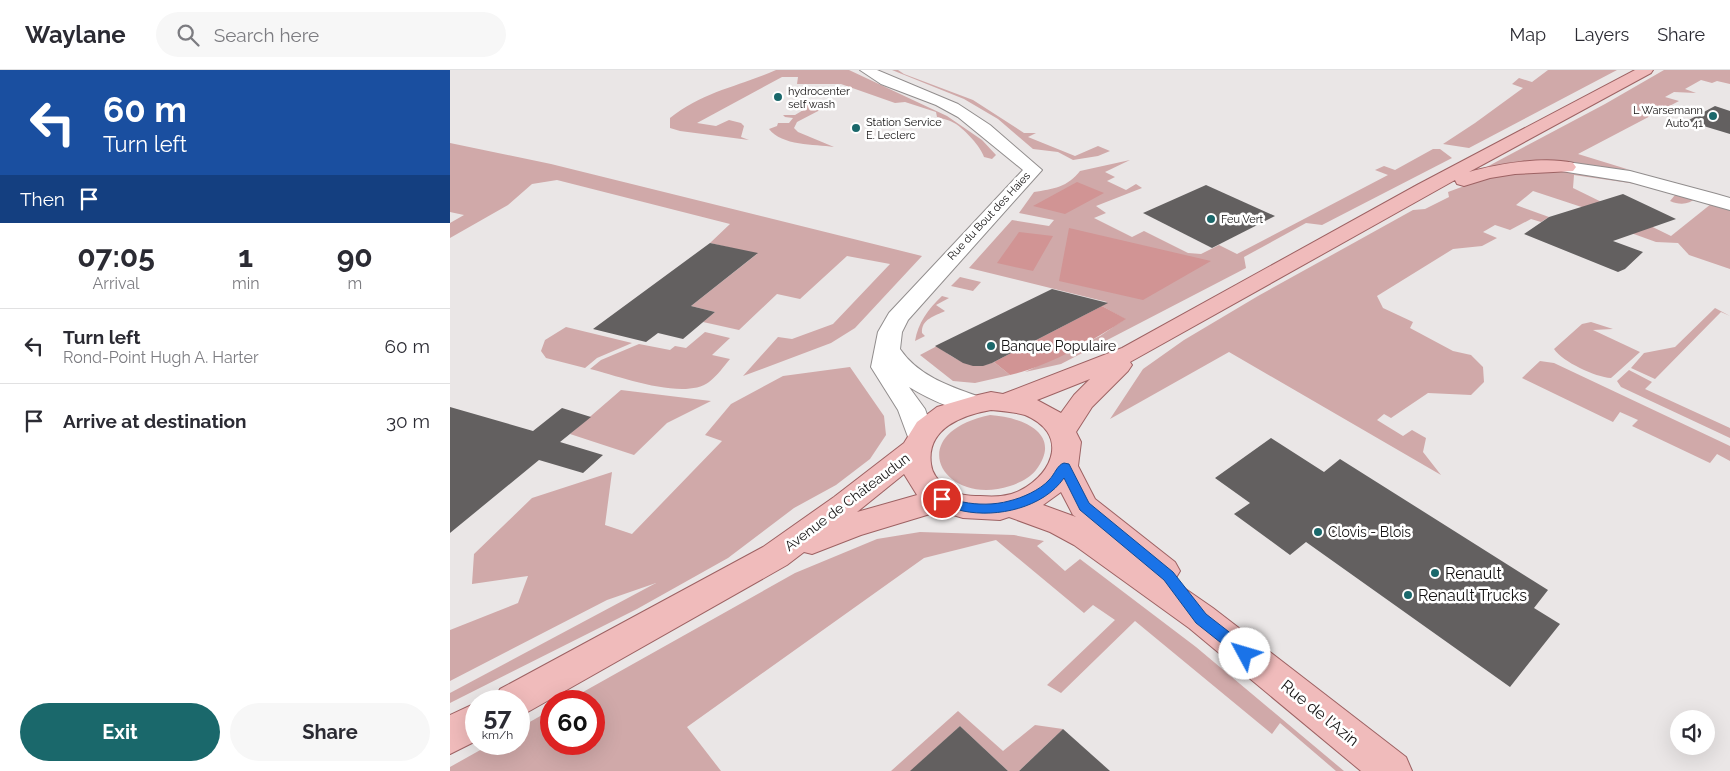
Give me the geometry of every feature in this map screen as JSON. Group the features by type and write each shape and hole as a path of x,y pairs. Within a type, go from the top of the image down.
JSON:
{"main road":[{"path":"1008,402 1131,354 1424,189 1646,70"},
{"path":"1424,189 1451,185 1479,174 1510,169 1567,167"},
{"path":"1063,430 1095,388 1131,354"},
{"path":"1008,402 1031,407 1050,416 1063,430 1068,448 1064,468 1053,484 1034,497 1011,506 986,509 970,507 942,499 924,485 915,468 918,444 941,417 973,404 1008,402"},
{"name":"Avenue de Châteaudun","path":"775,556 845,505 918,444"},
{"name":"Rue de l'Azin","path":"1064,468 1084,506 1169,576 1201,618"},
{"name":"Avenue de Châteaudun","path":"775,556 851,526 942,499"},
{"name":"Rue de l'Azin","path":"1011,506 1060,524 1085,536 1201,618 1392,771"},
{"path":"530,692 775,556"},
{"path":"450,735 465,727"}],"street":[{"name":"Rue du Bout des Haies","path":"867,70 882,78 937,99 968,116 1034,170 965,241 896,318 890,332 884,367 890,380 911,409 918,444"},
{"path":"1567,167 1617,173 1659,182 1730,204"},
{"path":"887,349 900,368 922,384 940,393 973,404"}],"shaded area":[{"path":"776,70 849,70 947,116 982,140 996,155 992,159 984,157 964,130 954,123 937,117 936,112 905,102 895,103 841,84 797,84 798,77 782,77 697,123 716,126 729,120 741,123 744,126 741,137 749,140 670,128 670,118 708,95"},
{"path":"892,70 898,70 973,100 1024,133 1036,133 1028,137 1075,156 1098,146 1110,151 1098,156 1073,160 1058,152 1033,149 998,119 964,99"},
{"path":"1548,70 1617,70 1469,148 1443,144 1523,88 1512,84 1519,78 1532,82"},
{"path":"1664,70 1730,70 1730,84 1701,80 1685,89 1696,93 1674,92 1665,97 1679,101 1578,154 1630,170 1565,164 1481,170 1605,104"},
{"path":"806,100 812,101 804,102 805,105 814,104 820,110 797,122 794,128 798,132 834,147 782,139 769,129 777,126 778,123 789,123 793,118 783,115 795,115 805,109 794,106"},
{"path":"450,143 551,164 922,256 855,328 831,343 743,376 778,337 792,339 833,324 890,264 847,256 800,299 777,294 739,330 703,322 715,312 691,306 757,254 710,243 730,224 557,180 532,184 508,205 450,238 450,223 464,215 450,212"},
{"path":"1433,149 1440,149 1452,158 1322,225 1306,223 1244,257 1246,268 1061,364 1025,372 1100,336 1125,319 1102,306 1107,302 969,268 1012,220 1049,226 1054,220 1019,213 1034,192 1065,184 1080,171 1130,160 1105,172 1115,177 1107,181 1126,190 1136,184 1142,188 1096,206 1106,213 1094,218 1132,237 1144,231 1188,253 1201,254 1219,245 1237,254 1388,175 1375,170 1384,166 1395,170"},
{"path":"1537,172 1558,172 1618,179 1656,187 1696,198 1684,204 1677,203 1670,201 1675,195 1650,186 1574,175 1573,188 1671,236 1711,204 1730,208 1730,269 1689,255 1678,243 1656,242 1606,224 1612,217 1533,191 1516,205 1549,217 1541,222 1531,219 1510,230 1495,225 1483,232 1497,238 1482,246 1453,249 1377,296 1383,308 1413,322 1410,328 1453,351 1471,355 1483,367 1484,382 1471,395 1428,393 1391,418 1384,414 1377,420 1403,436 1412,430 1426,438 1423,452 1441,475 1229,352 1110,419 1143,369 1184,340 1258,296 1413,210 1425,209 1449,197 1448,192 1486,178"},
{"path":"1077,182 1104,193 1065,214 1033,206"},
{"path":"1069,228 1211,261 1143,300 1059,281"},
{"path":"1019,232 1053,236 1033,271 997,263"},
{"path":"960,277 981,282 973,291 951,286"},
{"path":"942,296 949,298 936,305 945,311 926,321 922,328 922,333 925,336 915,341 924,317"},
{"path":"1102,306 1126,319 1070,352 1024,371 1010,375 994,362"},
{"path":"1715,308 1730,316 1721,312 1655,379 1631,368 1644,353 1675,347"},
{"path":"1591,322 1613,329 1593,330 1640,352 1611,378 1580,368 1564,359 1554,349 1582,324"},
{"path":"566,327 632,343 597,358 585,368 546,358 541,351 545,340"},
{"path":"705,332 730,338 712,355 730,359 712,380 698,387 684,389 668,388 590,369 601,360 639,344 670,350 675,346 686,348"},
{"path":"937,346 957,359 971,364 978,365 994,362 1010,375 975,383 953,381 920,355"},
{"path":"1540,361 1554,363 1730,446 1730,461 1717,454 1710,463 1632,426 1638,420 1620,412 1613,422 1522,378"},
{"path":"850,367 884,416 886,435 870,459 836,485 794,508 728,558 637,609 476,690 465,690 465,695 450,703 450,693 656,583 607,600 450,681 450,630 518,603 528,576 472,584 474,554 532,498 612,472 605,525 632,534 722,441 705,435 731,404 783,376"},
{"path":"1629,370 1652,382 1645,389 1730,428 1730,438 1621,387 1617,381"},
{"path":"621,390 711,401 667,423 634,455 570,434"},
{"path":"990,415 1014,419 1035,429 1042,437 1045,446 1043,457 1034,473 1013,485 986,490 966,487 951,478 942,466 939,452 946,437 962,424"},
{"path":"920,532 1014,535 1044,541 1037,546 1065,571 1080,559 1196,647 1344,771 1336,771 1280,723 1272,734 1135,621 1061,693 1047,685 1115,620 1093,605 1084,613 996,540 924,558 687,727 721,771 450,771 450,767 471,755 530,755 530,722 540,716 540,755 605,755 605,690 587,690 795,573 877,539"},
{"path":"958,711 1003,751 1035,725 1063,729 1019,771 1008,771 960,726 911,771 891,771"}],"building":[{"name":"L Warsemann Auto 41","path":"1715,106 1730,111 1730,134 1687,121"},
{"name":"Feu Vert","path":"1206,185 1275,216 1212,248 1143,213"},
{"path":"1623,194 1676,219 1613,241 1643,252 1625,269 1618,272 1524,234 1549,217"},
{"path":"710,243 758,253 691,306 715,312 683,339 658,333 646,342 593,329"},
{"path":"1052,289 1108,303 983,366 963,363 935,346"},
{"path":"450,407 533,431 562,408 591,417 560,442 603,455 583,473 539,460 450,533"},
{"name":"Renault","path":"1271,438 1324,472 1340,459 1548,590 1534,608 1560,624 1510,687 1306,542 1290,555 1234,514 1250,503 1215,478"},
{"path":"960,726 1008,771 910,771"},
{"path":"1063,729 1110,771 1019,771"}],"place":[{"name":"hydrocenter self wash","path":"778,97"},
{"name":"L Warsemann Auto 41","path":"1713,116"},
{"name":"Station Service E. Leclerc","path":"856,128"},
{"name":"Feu Vert","path":"1211,219"},
{"name":"Banque Populaire","path":"991,346"},
{"name":"Clovis - Blois","path":"1318,532"},
{"name":"Renault","path":"1435,573"},
{"name":"Renault Trucks","path":"1408,595"}],"route":[{"path":"942,499 974,508 986,509 1011,506 1034,497 1053,484 1064,468 1084,506 1169,576 1201,618 1245,654"}]}
